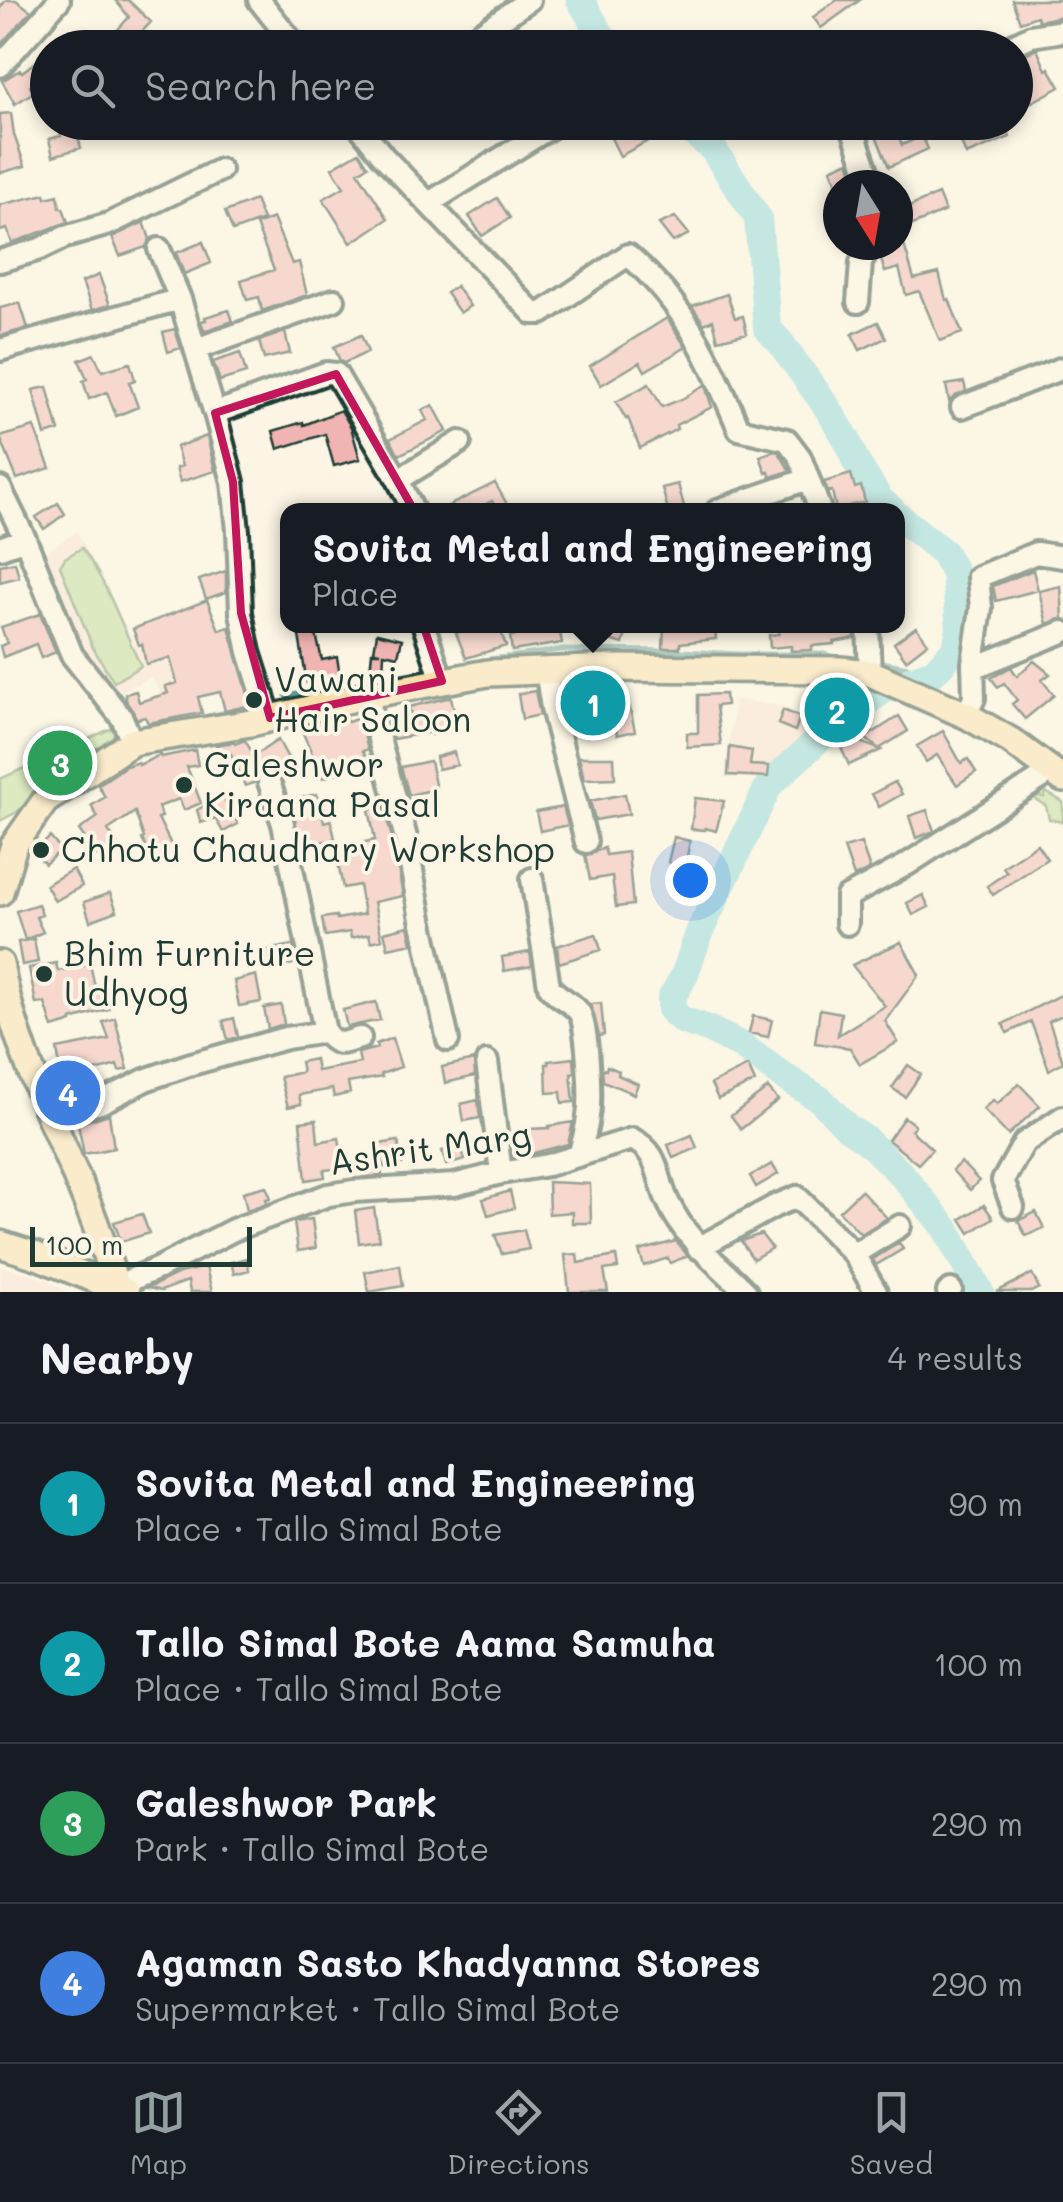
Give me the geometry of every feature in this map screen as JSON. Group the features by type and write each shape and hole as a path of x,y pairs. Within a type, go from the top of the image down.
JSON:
{"main road":[{"path":"0,892 14,845 45,800 132,742 488,674 612,668 877,676 956,711 1010,741 1057,775"},
{"path":"0,964 13,1020 120,1289"},
{"path":"0,1244 120,1289"}],"street":[{"path":"32,30 59,0"},
{"path":"485,30 529,0"},
{"path":"262,1 284,30"},
{"path":"1033,36 1063,30"},
{"path":"0,66 30,32"},
{"path":"370,140 533,314 542,313 628,254 680,309 739,429 786,440 800,456 817,503"},
{"path":"430,203 530,140"},
{"path":"857,140 867,170"},
{"path":"0,262 120,219 220,170"},
{"path":"159,249 180,298 233,482 241,613 270,718"},
{"path":"858,302 863,260"},
{"path":"0,350 180,298"},
{"path":"196,349 334,300"},
{"path":"962,407 1063,368"},
{"path":"215,413 326,373 336,374 410,503"},
{"path":"398,480 460,442"},
{"path":"738,503 808,479"},
{"path":"0,488 72,656 122,718 132,742"},
{"path":"0,548 25,539"},
{"path":"956,711 974,698 973,668 981,608 978,577 1036,553 1063,557"},
{"path":"973,668 1063,632"},
{"path":"426,633 442,681"},
{"path":"869,633 877,676"},
{"path":"546,670 586,842"},
{"path":"367,696 406,838 448,1040"},
{"path":"848,924 847,896 1057,775"},
{"path":"268,782 284,824 324,1032 333,1043 360,1038"},
{"path":"532,879 549,986 579,1012 587,1054 589,1113 580,1155"},
{"path":"50,1117 100,1103 188,1065 286,1038 324,1032"},
{"path":"487,1062 501,1174"},
{"path":"1012,1207 1002,1181 1024,1143 1063,1117"},
{"name":"Ashrit Marg","path":"120,1289 233,1230 328,1195 454,1185 548,1165 632,1139 645,1145 658,1169 668,1202 698,1248 746,1292"},
{"path":"698,1248 797,1197 854,1254 876,1292"},
{"path":"854,1254 900,1226"}],"highlighted area":[{"path":"336,374 439,554 407,577 442,681 270,718 241,613 233,482 215,413"}],"shaded area":[{"path":"77,532 112,605 139,649 181,632 203,714 176,721 151,677 119,693 73,643 41,555"},
{"path":"735,700 781,706 800,714 814,736 769,778 724,778"},
{"path":"0,1266 46,1279 66,1292 0,1292"}],"green space":[{"path":"82,548 107,591 141,666 114,682 93,648 60,566 65,558"},
{"path":"115,729 112,741 0,821 0,779"},
{"path":"1037,790 1038,796 1044,797 1046,792 1063,802 1063,822 1049,819 1046,806 1025,793"}],"building":[{"path":"6,0 16,0 31,11 0,45 0,8"},
{"path":"115,0 128,0 151,22 143,30 117,30 129,17"},
{"path":"837,0 860,0 821,28 813,17"},
{"path":"1012,0 1063,0 1063,16 1039,21 1037,16 1020,22"},
{"path":"1037,49 1046,70 1049,68 1060,87 1033,101 1034,77 1033,51"},
{"path":"30,66 30,95 15,104 2,81"},
{"path":"11,113 25,166 0,173 0,114"},
{"path":"49,140 79,140 81,148 53,156"},
{"path":"612,140 650,140 620,156"},
{"path":"878,140 900,140 902,145 924,140 928,149 889,167"},
{"path":"966,140 1003,140 966,155 961,142"},
{"path":"359,152 368,166 358,172 388,219 351,243 323,199 344,187 332,168"},
{"path":"849,161 852,170 831,170"},
{"path":"45,194 46,198 58,195 68,222 12,243 7,229 0,231 0,205"},
{"path":"938,194 945,211 913,225 913,205"},
{"path":"497,198 510,218 482,236 469,216"},
{"path":"255,200 263,220 233,231 225,212"},
{"path":"675,217 689,234 673,242 659,224"},
{"path":"273,218 292,264 299,262 307,295 262,311 259,297 247,300 241,280 274,270 256,225"},
{"path":"144,222 150,239 146,247 120,256 112,237"},
{"path":"203,242 211,263 184,274 176,253"},
{"path":"881,260 908,260 914,279 939,273 946,300 949,299 962,333 940,341 919,291 906,295 899,268 885,272"},
{"path":"99,275 110,305 92,310 82,282"},
{"path":"456,286 470,306 460,313 446,293"},
{"path":"727,294 735,318 743,316 747,333 718,340 713,320 704,324 692,306"},
{"path":"20,303 28,328 0,336 0,308"},
{"path":"229,310 233,321 204,331 201,321 205,317"},
{"path":"667,318 686,347 645,371 640,362 601,385 590,366"},
{"path":"878,322 886,338 860,350 852,334"},
{"path":"175,329 181,348 168,352 163,332"},
{"path":"285,332 290,353 264,359 259,341"},
{"path":"361,335 368,352 344,363 340,361 334,347"},
{"path":"240,353 246,373 220,381 213,362"},
{"path":"94,354 102,371 130,363 135,380 129,382 138,407 116,416 107,392 89,399 83,381 87,379 79,360"},
{"path":"964,382 966,391 949,401 946,385"},
{"path":"649,384 662,407 705,385 712,407 640,448 628,418 616,402"},
{"path":"47,387 59,431 45,435 33,390"},
{"path":"433,405 447,431 399,455 390,439 427,420 422,410"},
{"path":"341,410 351,427 360,459 334,466 325,434 278,449 273,431 303,422 304,425"},
{"path":"34,427 50,468 17,479 0,437"},
{"path":"207,436 215,471 180,482 176,468 182,466 176,447"},
{"path":"779,452 790,471 770,477 760,456"},
{"path":"851,474 855,488 861,486 865,502 835,503 832,491 828,492 824,482"},
{"path":"495,483 506,503 492,501 454,503"},
{"path":"678,484 683,503 666,503 662,488"},
{"path":"58,503 65,514 44,529 36,517"},
{"path":"15,562 19,577 0,582 0,565"},
{"path":"1033,570 1038,590 996,601 993,586"},
{"path":"226,571 226,592 206,599 199,580"},
{"path":"1061,586 1063,618 1047,624 1039,591"},
{"path":"207,600 219,630 229,627 251,705 225,711 220,692 198,697 202,713 148,723 145,717 137,719 125,694 136,691 139,702 168,693 165,686 177,683 170,658 146,664 142,644 139,645 133,629"},
{"path":"40,614 56,652 41,658 36,644 3,657 0,646 7,643 1,627"},
{"path":"916,627 928,643 906,660 894,643"},
{"path":"299,633 316,633 322,660 337,657 340,676 307,683"},
{"path":"377,633 402,639 398,656 384,653 383,672 370,671 372,652 380,652 374,651"},
{"path":"456,633 501,633 506,646 466,658"},
{"path":"560,633 562,643 512,651 510,636"},
{"path":"604,633 626,633 623,644 602,638"},
{"path":"664,633 716,633 716,639 663,648"},
{"path":"855,633 855,638 812,646 812,650 770,648 769,635"},
{"path":"1034,661 1050,674 1042,680 1054,695 1025,719 1012,704 1017,700 1004,683 998,687 991,678 1011,667 1017,676"},
{"path":"535,691 540,715 522,719 518,694"},
{"path":"842,691 852,699 838,717 829,709"},
{"path":"598,693 601,711 587,713 584,695"},
{"path":"725,694 726,705 716,706 721,745 687,747 687,733 698,733 698,695"},
{"path":"451,697 458,729 393,739 389,724 412,719 409,707"},
{"path":"628,700 635,731 617,735 609,705"},
{"path":"783,710 800,717 795,731 778,724"},
{"path":"899,716 908,731 879,749 865,738"},
{"path":"344,717 348,722 359,718 368,749 363,751 365,755 335,767 337,773 323,778 302,731"},
{"path":"943,731 961,763 968,759 976,772 957,785 937,755 926,762 917,746"},
{"path":"245,740 254,756 278,740 288,758 264,769 256,782 245,786 231,754 220,757 216,745"},
{"path":"858,741 881,750 849,765 841,748"},
{"path":"730,747 752,751 750,765 769,766 768,777 728,775"},
{"path":"195,750 198,765 187,767 201,803 184,810 179,799 158,807 162,817 158,818 176,855 154,865 135,812 108,830 117,843 97,856 79,830 98,817 91,806 105,797 98,785 126,766 138,762 139,765 160,755"},
{"path":"454,752 457,765 438,769 436,757"},
{"path":"579,757 614,757 615,778 584,779"},
{"path":"430,761 436,789 409,795 401,767"},
{"path":"895,782 902,794 879,807 872,794"},
{"path":"317,794 324,822 331,820 335,839 301,846 289,800"},
{"path":"625,794 629,814 595,820 590,801"},
{"path":"222,796 238,824 223,832 215,818 201,823 197,810"},
{"path":"695,798 724,801 716,831 691,829"},
{"path":"383,806 403,896 374,902 382,939 371,942 369,934 351,938 350,932 325,936 322,918 364,914 359,885 343,888 335,848 375,840 369,809"},
{"path":"563,807 568,825 540,831 536,812"},
{"path":"927,810 934,831 916,838 909,816"},
{"path":"50,837 61,850 45,864 34,852"},
{"path":"674,837 690,841 685,866 668,862"},
{"path":"861,843 870,869 854,877 844,848"},
{"path":"1037,844 1047,859 993,895 987,886 1007,872 1003,867"},
{"path":"604,848 606,855 628,852 633,905 616,907 612,876 590,880 585,855"},
{"path":"73,869 82,886 55,901 46,885"},
{"path":"110,893 117,911 90,921 84,902"},
{"path":"923,895 929,907 913,915 907,903"},
{"path":"38,904 42,915 36,917 43,932 25,940 16,911"},
{"path":"408,926 412,943 388,948 384,932"},
{"path":"596,934 601,950 559,963 557,946"},
{"path":"34,939 38,962 22,965 18,942"},
{"path":"901,942 919,975 885,1021 898,1042 860,1064 850,1048 815,1043 820,1009 841,1013 838,1035 885,1006 852,965"},
{"path":"293,945 297,963 271,969 268,950"},
{"path":"530,952 532,966 504,971 502,957"},
{"path":"56,963 58,971 90,964 95,987 102,985 109,1009 53,1028 45,1003 36,1004 29,968"},
{"path":"256,975 261,1002 239,1006 234,981"},
{"path":"1063,994 1063,1015 1049,1021 1063,1062 1049,1070 1031,1022 1007,1033 1003,1024"},
{"path":"376,1002 380,1020 347,1027 343,1010"},
{"path":"601,1003 604,1035 599,1036 590,1004"},
{"path":"281,1005 284,1024 268,1029 264,1008"},
{"path":"753,1016 772,1020 768,1037 749,1033"},
{"path":"115,1018 128,1069 119,1071 117,1065 92,1072 86,1076 88,1092 65,1098 57,1049 109,1039 103,1022"},
{"path":"234,1018 238,1037 228,1040 223,1021"},
{"path":"392,1038 401,1067 381,1074 382,1077 348,1083 350,1093 334,1097 332,1089 299,1095 301,1104 288,1107 280,1077 302,1072 300,1062 315,1059 317,1071 360,1063 358,1053 377,1048 376,1044"},
{"path":"574,1058 574,1102 562,1103 561,1092 547,1093 546,1064"},
{"path":"474,1060 475,1076 445,1083 442,1067"},
{"path":"908,1065 921,1074 905,1097 892,1088"},
{"path":"607,1066 638,1084 634,1094 603,1081 602,1069"},
{"path":"748,1066 755,1082 718,1099 711,1084"},
{"path":"1019,1084 1040,1106 1008,1135 983,1109 993,1100 997,1104"},
{"path":"768,1088 778,1100 741,1129 731,1116"},
{"path":"478,1100 480,1118 464,1121 461,1104"},
{"path":"109,1114 114,1148 84,1154 78,1124"},
{"path":"904,1117 915,1125 911,1130 932,1149 918,1164 888,1140"},
{"path":"316,1120 318,1142 339,1138 344,1168 324,1170 325,1177 306,1180 300,1122"},
{"path":"573,1122 568,1144 530,1154 529,1129"},
{"path":"692,1135 697,1148 673,1158 668,1145"},
{"path":"398,1141 402,1164 384,1167 379,1144"},
{"path":"461,1146 465,1160 446,1165 442,1151"},
{"path":"380,1158 382,1176 364,1177 362,1160"},
{"path":"961,1162 979,1181 970,1190 952,1170"},
{"path":"772,1164 778,1174 756,1187 750,1176"},
{"path":"548,1182 590,1184 591,1223 572,1223 572,1212 549,1214"},
{"path":"266,1186 271,1198 247,1210 243,1192"},
{"path":"861,1190 887,1218 861,1234 839,1211"},
{"path":"510,1191 514,1208 488,1215 483,1199"},
{"path":"984,1205 993,1218 970,1233 961,1219"},
{"path":"374,1208 379,1240 359,1243 355,1211"},
{"path":"1036,1212 1044,1228 1026,1236 1018,1221"},
{"path":"142,1214 149,1233 121,1242 114,1222"},
{"path":"312,1219 316,1248 298,1251 294,1222"},
{"path":"524,1230 529,1249 502,1254 495,1235"},
{"path":"761,1234 772,1248 753,1259 741,1241"},
{"path":"676,1241 688,1256 644,1266 639,1251"},
{"path":"899,1243 903,1249 876,1265 873,1259"},
{"path":"577,1254 578,1263 616,1256 618,1268 604,1270 608,1292 569,1292 565,1255"},
{"path":"247,1258 249,1270 234,1274 231,1262"},
{"path":"400,1265 403,1286 369,1292 365,1272"},
{"path":"206,1267 212,1292 190,1292 188,1281 161,1291 148,1288 179,1273"},
{"path":"1032,1274 1039,1288 1031,1292 996,1292"}],"waterway":[{"path":"580,0 598,30"},
{"path":"702,140 713,149 758,218 767,328 827,407 884,503"},
{"path":"905,522 944,553 955,573 960,628 956,648 934,672 886,688 830,729 769,785 700,931 671,999 671,1010 682,1020 742,1046 821,1100 866,1140 903,1176 946,1229 980,1292"},
{"path":"447,667 561,650 825,654 837,658"},
{"path":"877,661 934,672"},
{"path":"97,671 123,699 127,710"},
{"path":"286,696 431,671"},
{"path":"187,721 257,705"}],"place":[{"name":"Vawani Hair Saloon","path":"254,700"},
{"name":"Sovita Metal and Engineering","path":"593,703"},
{"name":"Tallo Simal Bote Aama Samuha","path":"837,710"},
{"name":"Galeshwor Park","path":"60,763"},
{"name":"Galeshwor Kiraana Pasal","path":"184,785"},
{"name":"Chhotu Chaudhary Workshop","path":"41,850"},
{"name":"Bhim Furniture Udhyog","path":"44,974"},
{"name":"Agaman Sasto Khadyanna Stores","path":"68,1093"}]}
